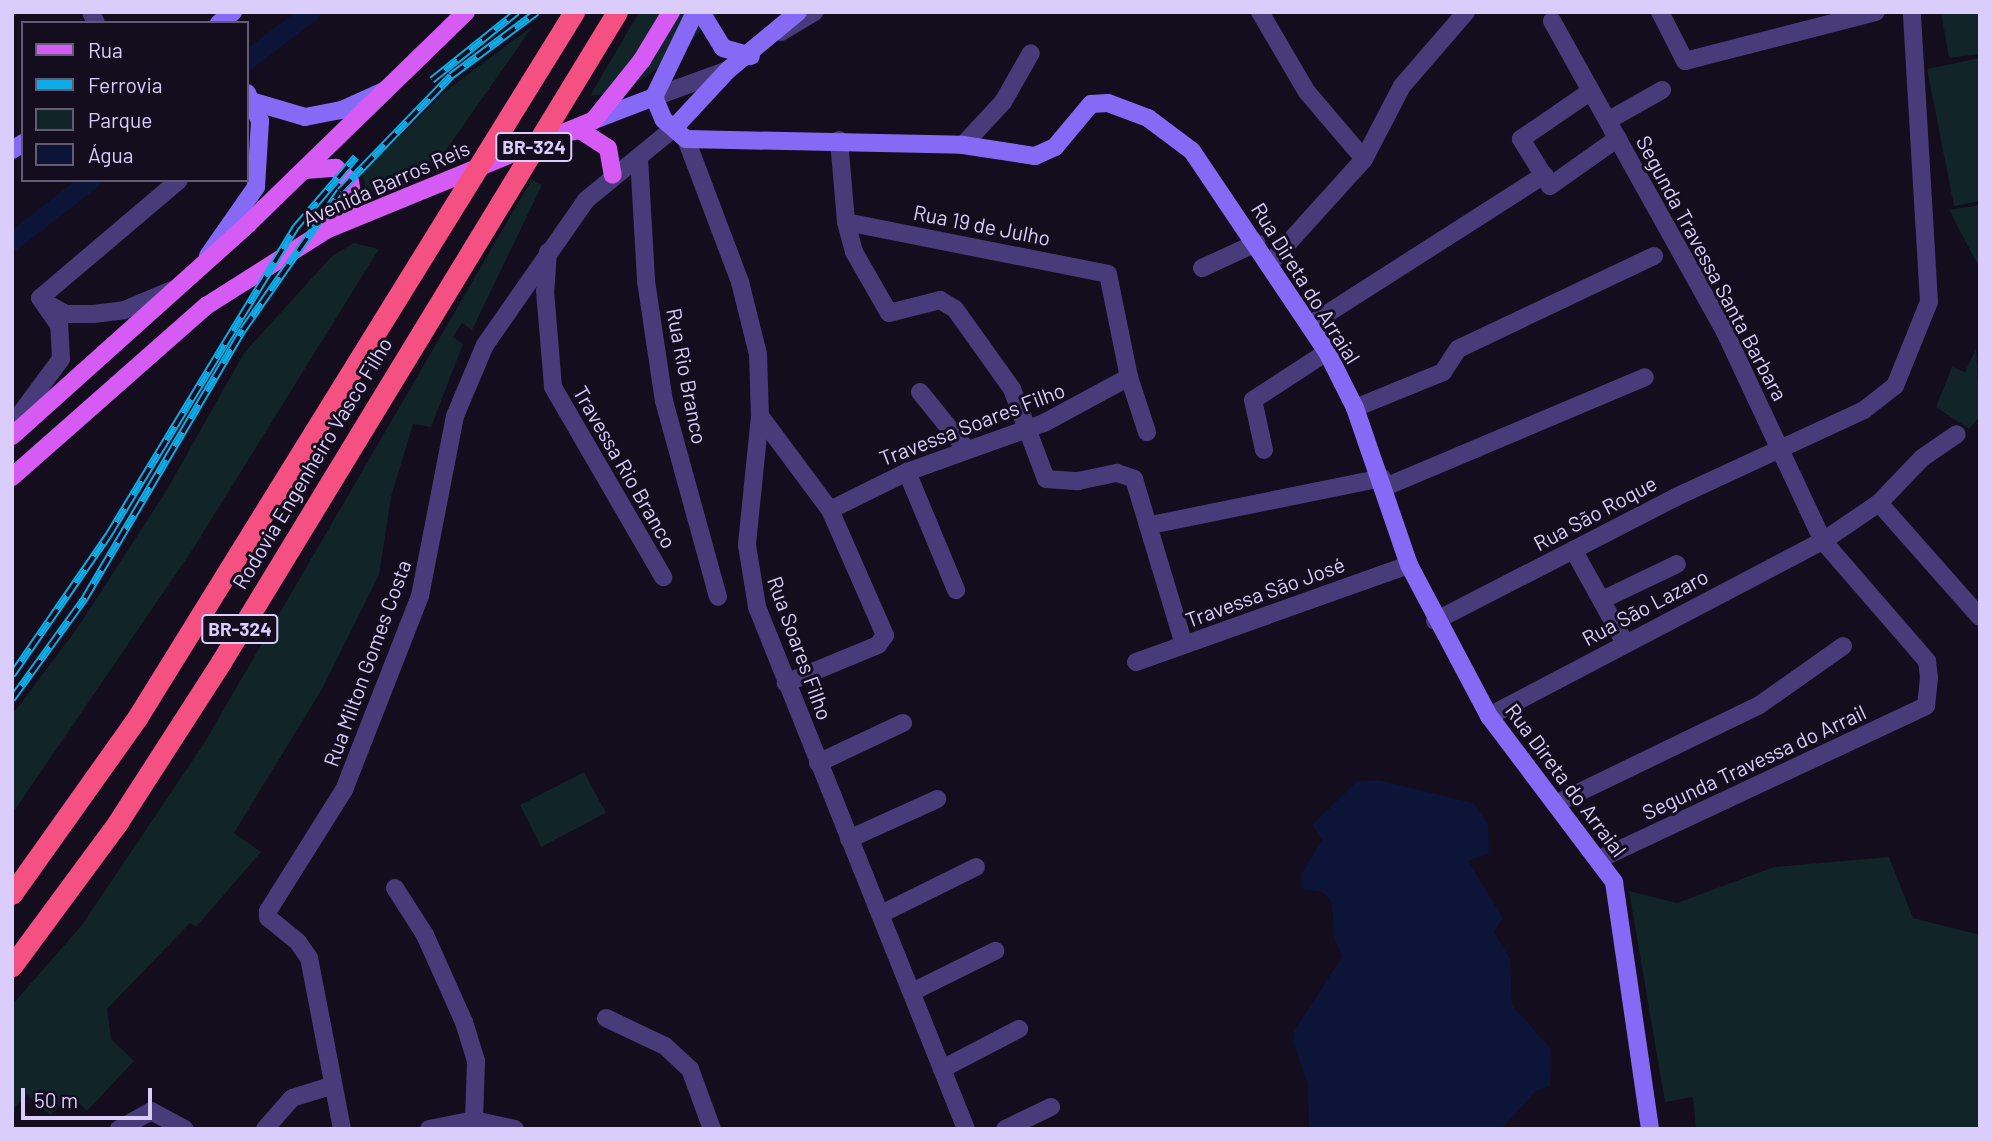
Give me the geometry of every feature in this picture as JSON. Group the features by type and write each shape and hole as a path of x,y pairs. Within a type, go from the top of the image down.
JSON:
{"highway":[{"name":"Rodovia Engenheiro Vasco Filho","path":"12,966 118,822 206,685 617,12"},
{"name":"Rodovia Engenheiro Vasco Filho","path":"12,894 137,718 401,287 570,18"}],"main road":[{"name":"Avenida Barros Reis","path":"12,436 305,170 466,12"},
{"path":"594,120 671,12"},
{"name":"Avenida Barros Reis","path":"12,477 206,306 326,230 594,120"},
{"path":"558,134 580,130 596,137 608,148 613,175"},
{"path":"305,170 336,168 354,191 347,209 326,230"}],"street":[{"path":"654,97 695,12"},
{"path":"701,12 723,48 739,57 751,56"},
{"path":"778,34 798,12"},
{"path":"594,120 728,70 814,12"},
{"path":"1260,12 1307,92 1364,159"},
{"path":"1271,262 1364,159 1402,86 1466,12"},
{"path":"1660,12 1685,61 1876,12"},
{"name":"Rua São Roque","path":"1434,621 1676,497 1779,452 1864,410 1895,386 1929,302 1912,12"},
{"name":"Segunda Travessa Santa Barbara","path":"1552,21 1725,331 1779,452 1823,541 1927,661 1926,706"},
{"path":"963,145 1003,102 1031,53"},
{"path":"654,97 680,134 728,70"},
{"path":"249,103 305,117 342,110 387,89"},
{"path":"1609,120 1662,90"},
{"path":"1547,180 1521,139 1591,91"},
{"path":"202,264 256,187 261,141 249,103"},
{"name":"Rua Direta do Arraial","path":"680,134 963,145 1045,155 1091,104 1127,108 1192,150 1271,262 1327,352 1355,408 1383,482 1409,565 1434,621 1489,716 1601,859 1614,882 1650,1129"},
{"name":"Rua Milton Gomes Costa","path":"331,1086 309,958 298,942 268,918 268,911 344,790 388,664 420,596 461,396 485,345 586,200 613,175 680,134"},
{"name":"Rua Soares Filho","path":"680,134 753,330 761,416 748,514 749,571 757,607 966,1129"},
{"path":"1311,324 1618,138"},
{"path":"839,139 846,222 854,252 889,313 932,301 950,304 1012,389 1049,481 1129,474 1152,525 1184,645"},
{"name":"Rua Rio Branco","path":"639,158 646,281 664,401 718,597"},
{"path":"40,298 177,182"},
{"name":"Rua 19 de Julho","path":"846,222 1108,274 1129,377"},
{"path":"1202,268 1256,243"},
{"name":"Travessa Rio Branco","path":"548,252 545,305 553,387 663,577"},
{"path":"1355,408 1443,372 1458,349 1654,256"},
{"path":"40,298 66,314 93,314 124,310 172,290"},
{"path":"12,425 61,359 59,325 40,298"},
{"path":"1264,450 1253,400 1327,352"},
{"path":"1129,377 1147,432"},
{"name":"Travessa Soares Filho","path":"830,510 907,472 1029,428 1129,377"},
{"path":"1152,525 1383,482 1645,377"},
{"path":"920,391 967,450"},
{"path":"761,416 830,510 877,609 885,638 786,683"},
{"name":"Rua São Lazaro","path":"1489,716 1823,541 1880,503 1922,458 1957,434"},
{"path":"907,472 956,590"},
{"path":"1880,503 1980,617"},
{"path":"1574,551 1625,643"},
{"path":"1602,600 1677,564"},
{"name":"Travessa São José","path":"1136,663 1409,565"},
{"path":"1558,803 1758,706 1843,646"},
{"name":"Segunda Travessa do Arrail","path":"1601,859 1926,706"},
{"path":"818,763 903,723"},
{"path":"849,839 937,799"},
{"path":"881,914 976,867"},
{"path":"395,888 425,935 464,1021 475,1061 474,1121"},
{"path":"912,992 995,951"},
{"path":"606,1018 665,1046 690,1069 712,1129"},
{"path":"942,1069 1019,1029"},
{"path":"265,1129 292,1098 331,1086 342,1129"},
{"path":"1005,1129 1051,1107"},
{"path":"119,1129 151,1111 185,1129"},
{"path":"429,1129 474,1121 515,1129"}],"green space":[{"path":"639,12 719,12 674,58 624,91 590,96"},
{"path":"1941,12 1980,12 1980,54 1949,58"},
{"path":"533,26 437,163 367,194 362,173 447,90"},
{"path":"1980,58 1980,201 1954,206 1927,69"},
{"path":"532,179 542,185 472,330 462,323 453,337 463,344 431,427 413,424 391,497 379,575 322,689 234,833 261,852 196,927 190,923 107,1009 111,1039 134,1061 87,1111 71,1095 50,1115 27,1095 12,1110 12,1005 82,925 203,745"},
{"path":"1980,205 1980,269 1949,210"},
{"path":"354,243 379,249 193,549 12,814 12,715 76,630 165,493 244,353 332,256"},
{"path":"1976,349 1980,416 1969,429 1936,407 1952,367 1965,372"},
{"path":"584,772 606,813 541,847 520,805"},
{"path":"1889,857 1913,918 1980,935 1980,1129 1696,1129 1693,1097 1665,1102 1629,891 1677,903 1774,867"}],"water":[{"path":"1379,780 1473,803 1488,824 1489,853 1468,861 1503,918 1494,932 1510,959 1512,1005 1551,1049 1550,1086 1537,1090 1501,1129 1309,1129 1308,1084 1293,1043 1294,1031 1342,957 1334,937 1332,902 1322,892 1302,889 1301,875 1322,840 1312,825 1357,781"}],"waterway":[{"path":"248,59 310,12"},
{"path":"12,241 87,182"}],"railway":[{"path":"432,80 517,12"},
{"path":"12,699 85,598 243,330 340,191 451,76 537,12"},
{"path":"12,675 108,536 296,227 356,157"}]}
